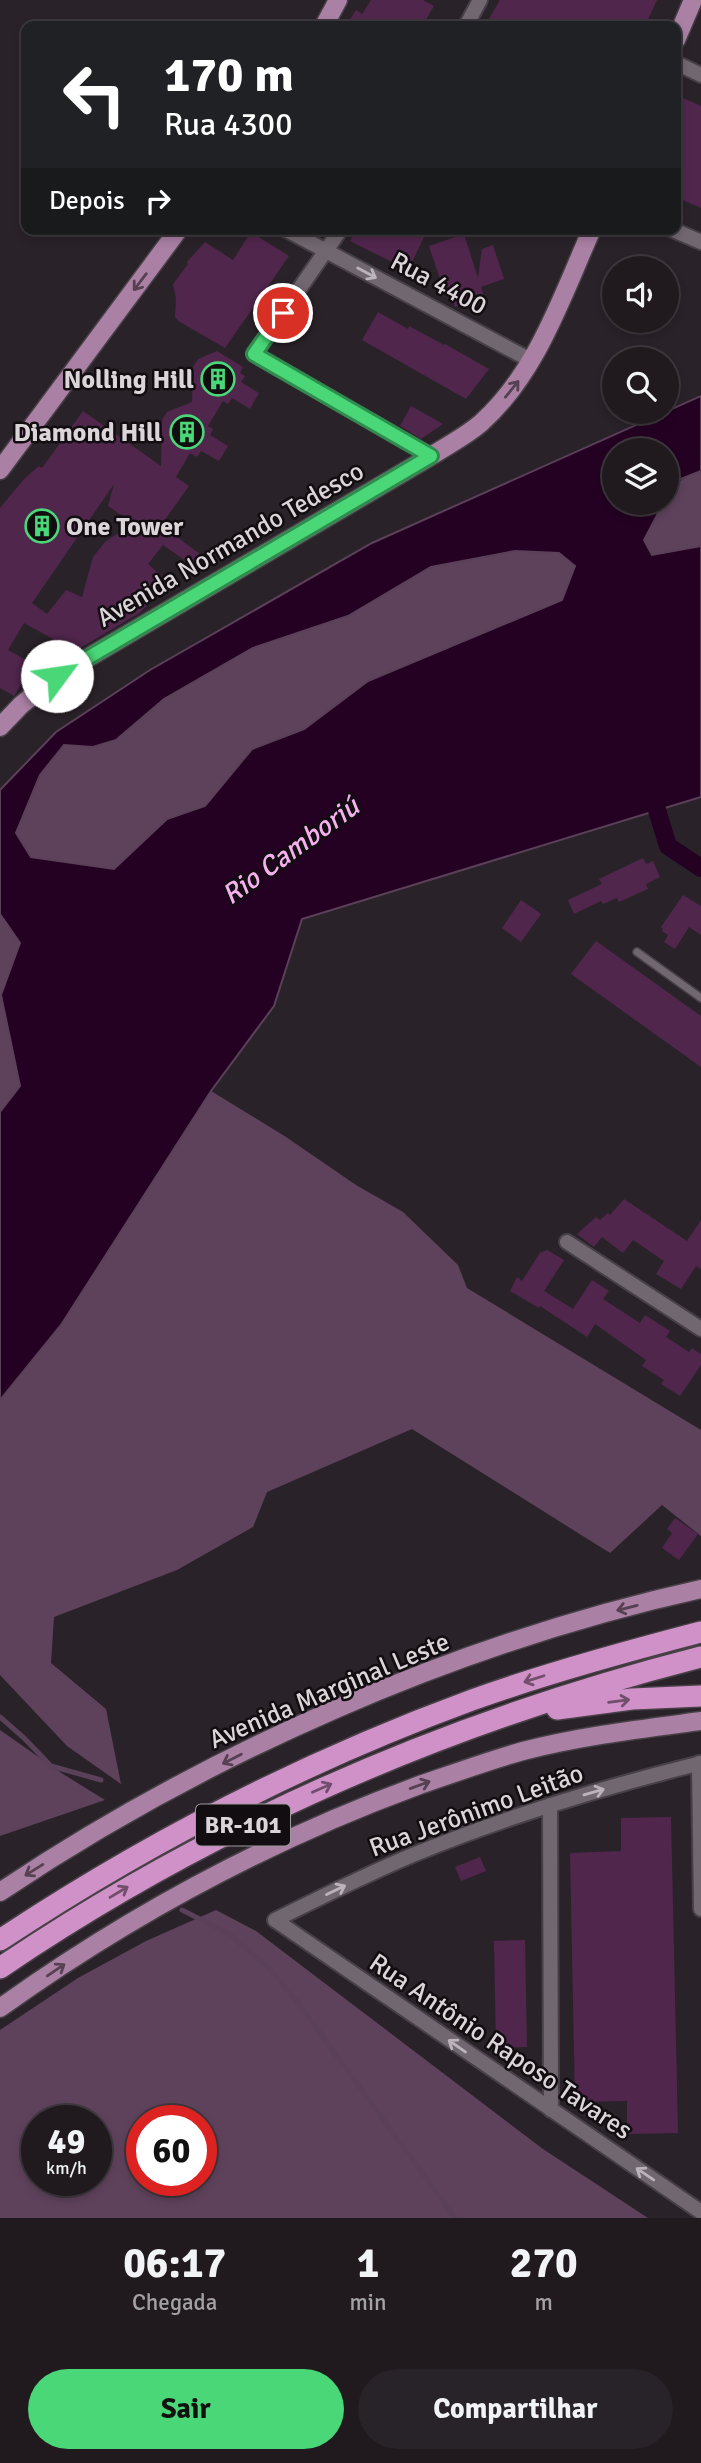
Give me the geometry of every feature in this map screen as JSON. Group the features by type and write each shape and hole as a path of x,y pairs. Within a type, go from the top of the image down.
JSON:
{"highway":[{"name":"BR-101","path":"0,1940 106,1872 156,1844 344,1752 473,1700 536,1678 701,1632"},
{"name":"BR-101","path":"0,1968 60,1927 124,1889 257,1818 382,1762 503,1716 701,1657"},
{"path":"503,1716 632,1699 701,1696"}],"main road":[{"path":"327,21 338,0"},
{"path":"681,28 693,0"},
{"path":"0,470 175,235"},
{"name":"Avenida Normando Tedesco","path":"0,727 21,705 57,676 431,456 486,418 507,395 532,360 589,235"},
{"name":"Avenida Marginal Leste","path":"0,1892 91,1834 274,1737 390,1687 497,1647 601,1614 701,1589"},
{"path":"0,2008 70,1961 206,1882 312,1828 385,1798 464,1769 521,1752 580,1738 701,1721"}],"street":[{"path":"469,21 480,0"},
{"path":"681,65 701,75"},
{"path":"681,233 701,242"},
{"name":"Rua 4400","path":"296,235 532,360"},
{"path":"337,235 254,354 431,456"},
{"path":"567,1242 701,1329"},
{"path":"700,1763 701,1909"},
{"name":"Rua Jerônimo Leitão","path":"275,1920 415,1854 550,1805 700,1763"},
{"path":"550,1805 551,2110"},
{"name":"Rua Antônio Raposo Tavares","path":"275,1920 701,2212"}],"lane":[{"path":"637,952 701,998"}],"shaded area":[{"path":"701,471 701,546 652,555 644,541 657,515 679,515 679,482"},
{"path":"515,551 559,553 575,566 562,600 368,681 304,729 252,749 205,806 167,819 114,869 31,857 16,832 40,775 64,745 93,747 116,740 164,699 253,648 348,616 431,567"},
{"path":"0,914 20,943 1,995 20,1087 0,1112"},
{"path":"211,1091 286,1137 356,1185 403,1212 458,1265 467,1288 701,1430 701,1536 662,1505 610,1553 412,1429 267,1492 253,1527 177,1570 54,1617 51,1663 106,1709 121,1784 67,1746 0,1675 0,1400 61,1325"},
{"path":"0,1730 63,1774 105,1800 0,1836"},
{"path":"216,1910 256,1931 543,2149 648,2218 0,2218 0,2030 78,1978 146,1941"}],"water":[{"path":"701,396 701,471 679,480 679,438 607,438 638,424 679,424 679,406"},
{"name":"Rio Camboriú","path":"602,440 602,515 657,515 644,540 652,555 701,546 701,797 302,919 274,1006 211,1091 61,1325 0,1400 0,1112 20,1086 1,995 20,943 0,914 0,790 56,732 150,670 372,543","holes":["515,551 559,553 575,566 562,600 368,681 304,729 252,749 205,806 167,819 114,869 31,857 16,833 40,775 64,745 93,747 116,740 164,699 253,648 348,616 431,567"]}],"building":[{"path":"371,0 423,0 434,6 425,21 349,21 356,10 362,14"},
{"path":"500,0 657,0 647,21 488,21"},
{"path":"681,97 701,106 701,208 681,199"},
{"path":"249,235 256,235 289,256 225,348 175,317 176,298 173,284 187,262 205,242 233,260"},
{"path":"353,235 425,235 408,270 350,241"},
{"path":"464,235 478,278 482,249 493,245 504,279 481,287 484,297 455,307 448,287 443,288 429,246"},
{"path":"378,312 408,329 409,326 445,344 489,369 466,399 362,340"},
{"path":"217,351 243,367 240,373 245,376 241,382 259,393 250,409 232,398 228,404 223,401 208,426 213,429 210,435 228,446 219,461 201,451 197,457 190,453 176,477 189,486 161,525 204,557 190,564 163,545 148,564 167,581 141,612 75,651 24,623 8,650 46,671 33,680 26,676 14,696 0,688 0,508 24,479 39,466 42,468 83,411 161,466 162,420 167,412 192,402 193,367 198,359","holes":["114,484 108,506 133,523 105,542 93,557 82,597 66,590 47,614 32,603"]},
{"path":"411,406 443,424 421,439 400,426"},
{"path":"643,858 646,864 653,861 660,877 646,884 648,889 619,902 617,898 603,904 601,901 574,914 568,900 602,884 599,879"},
{"path":"683,895 701,906 701,935 689,927 675,949 664,942 668,935 661,927"},
{"path":"521,900 541,914 521,942 502,928"},
{"path":"596,941 701,1016 701,1067 571,974"},
{"path":"624,1199 687,1241 701,1220 701,1269 696,1266 681,1289 656,1274 664,1261 633,1240 623,1253 602,1237 594,1247 577,1234 596,1217 600,1220 608,1213 610,1215"},
{"path":"547,1250 564,1260 544,1291 573,1309 592,1280 609,1291 603,1299 640,1323 645,1315 670,1331 666,1337 689,1352 692,1348 701,1354 701,1365 680,1396 661,1384 664,1380 642,1366 646,1360 595,1324 587,1337 540,1306 539,1308 510,1291 517,1277 522,1281 540,1253"},
{"path":"675,1518 698,1534 679,1560 662,1548 672,1533 667,1529"},
{"path":"671,1817 678,2133 627,2134 627,2101 575,2102 570,1853 621,1851 621,1818"},
{"path":"480,1857 486,1871 461,1881 455,1867"},
{"path":"525,1940 527,2047 496,2048 494,1941"}],"waterway":[{"path":"650,787 668,846 701,868"},
{"path":"0,1717 51,1766 101,1780"},
{"path":"182,1910 229,1934 268,1967 296,2000 455,2218"}],"place":[{"name":"Nolling Hill","path":"218,379"},
{"name":"Diamond Hill","path":"187,432"},
{"name":"One Tower","path":"42,526"}],"route":[{"path":"57,676 431,456 254,354 283,313"}]}
